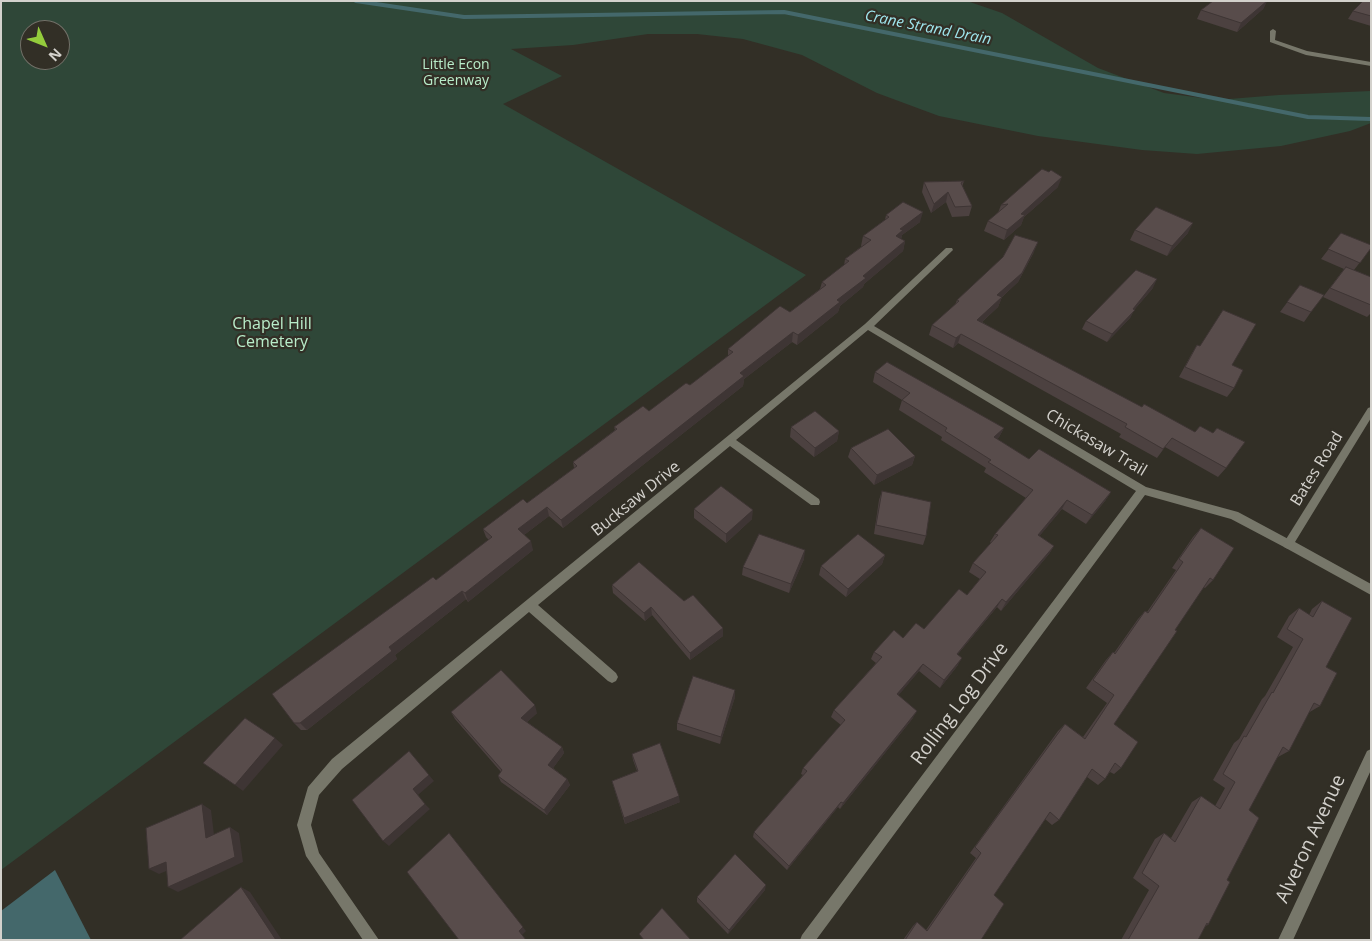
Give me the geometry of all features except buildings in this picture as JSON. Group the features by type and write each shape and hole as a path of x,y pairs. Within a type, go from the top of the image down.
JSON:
{"street":[{"path":"1273,31 1272,41 1289,47 1348,62 1371,64"},
{"name":"Bucksaw Drive","path":"372,940 312,856 304,824 313,792 337,764 868,326 949,250"},
{"name":"Chickasaw Trail","path":"868,326 1143,490 1234,515 1371,590"},
{"name":"Bates Road","path":"1288,544 1371,410"},
{"path":"730,441 815,502"},
{"name":"Rolling Log Drive","path":"807,940 1143,490"},
{"path":"530,606 612,677"},
{"name":"Alveron Avenue","path":"1285,940 1371,755"}],"green space":[{"name":"Chapel Hill Cemetery","path":"1,1 967,1 1002,13 1098,68 1164,93 1217,100 1371,91 1371,123 1350,131 1281,146 1197,154 1142,150 1038,136 939,116 877,93 802,55 743,39 697,34 648,34 573,45 511,49 562,76 503,104 806,275 1,870"}],"water":[{"path":"55,870 91,940 1,940 1,911"}],"waterway":[{"name":"Crane Strand Drain","path":"356,1 464,17 784,12 1308,117 1371,119"}],"park label":[{"name":"Little Econ Greenway","path":"456,74"}]}
